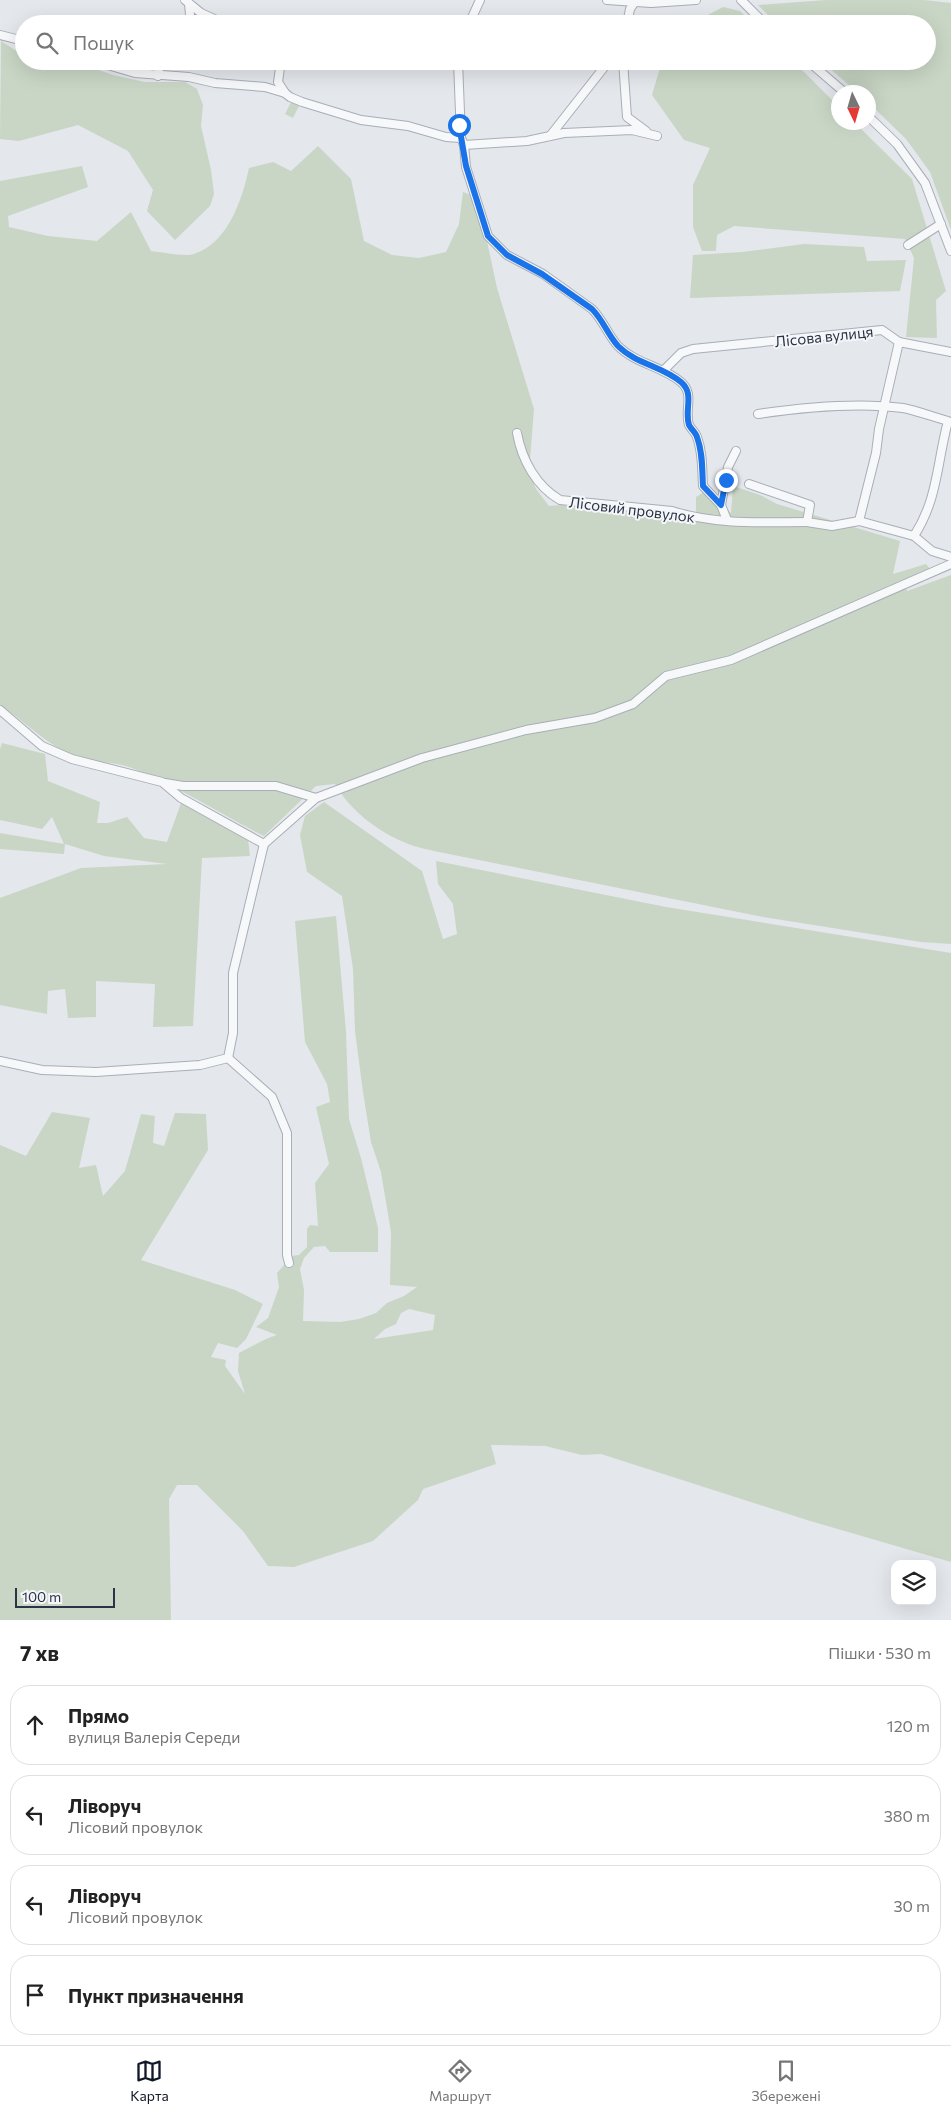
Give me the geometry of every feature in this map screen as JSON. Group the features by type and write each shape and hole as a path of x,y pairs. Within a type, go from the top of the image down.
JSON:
{"street":[{"path":"473,15 480,0"},
{"path":"607,0 634,3 696,0"},
{"path":"741,0 756,15"},
{"path":"187,2 190,15"},
{"path":"187,2 206,15"},
{"path":"629,15 634,3"},
{"path":"0,35 15,39"},
{"path":"125,70 158,76 189,77 215,83 265,87 285,92"},
{"path":"158,76 159,70"},
{"path":"280,70 278,82 290,98 361,120 408,126 462,142 549,137 564,133 632,130 647,132 657,136"},
{"path":"458,70 462,142"},
{"path":"549,137 602,70"},
{"path":"624,70 627,117 647,132"},
{"path":"818,70 836,85"},
{"path":"876,124 897,144 925,183 951,251"},
{"name":"Лісовий провулок","path":"462,142 466,166 488,236 507,255 542,274 592,309 599,316 605,328 619,346 638,361 663,371 681,382 688,392 689,424 697,435 701,451 703,486 721,505"},
{"path":"908,245 940,224"},
{"name":"Лісова вулиця","path":"663,371 681,353 693,349 882,330 900,342 951,352"},
{"path":"859,521 900,342"},
{"path":"758,414 830,407 884,407 905,409 948,421 940,450 936,486 923,523 914,536"},
{"name":"Лісовий провулок","path":"517,433 520,452 531,471 548,493 560,500 672,511 689,516 751,523 807,522"},
{"path":"727,520 721,505 728,467 736,451"},
{"path":"750,484 810,504 807,522 832,526 859,521 914,536 932,551 951,557"},
{"path":"228,1058 233,1033 233,973 264,844 316,798 422,758 526,730 595,718 633,704 666,676 731,660 951,564"},
{"path":"0,710 42,746 72,759 183,786 276,786 316,798"},
{"path":"162,782 181,798 213,814 264,844"},
{"path":"0,1060 42,1070 96,1072 200,1065 228,1058"},
{"path":"228,1058 272,1097 288,1133 287,1255 289,1263"}],"green space":[{"path":"826,0 924,0 951,3 951,230 930,172 906,139 876,110 876,85 849,85 831,70 936,70 936,15 768,15 758,5"},
{"path":"723,7 740,11 744,15 708,15"},
{"path":"1,41 15,50 15,70 99,70 145,82 185,82 197,89 203,105 201,126 211,170 214,194 210,206 175,240 147,211 153,190 128,151 78,125 19,141 0,139"},
{"path":"659,70 802,70 831,99 831,130 862,130 912,179 946,291 936,300 937,338 906,337 914,258 905,239 734,226 717,235 716,251 702,251 693,227 693,185 710,148 684,140 652,95"},
{"path":"291,102 299,106 293,118 285,114"},
{"path":"318,146 351,179 364,241 392,255 419,258 446,252 459,224 463,192 471,195 487,241 497,288 534,409 529,472 536,489 549,506 562,505 696,520 696,497 704,492 731,513 733,486 760,495 777,504 900,541 893,574 926,564 930,569 904,581 907,591 951,575 951,944 921,942 763,917 419,848 385,833 375,826 348,803 335,784 316,786 264,836 149,775 118,764 89,760 65,752 0,705 0,181 82,166 88,187 8,216 9,227 48,236 97,241 131,212 151,251 190,255 206,248 216,240 232,219 249,168 273,162 291,171"},
{"path":"804,244 864,247 867,261 906,260 900,291 690,298 693,255 742,252"},
{"path":"2,743 45,754 48,781 100,802 97,823 108,823 127,817 144,838 167,842 181,803 248,839 250,856 202,858 193,1026 153,1027 155,984 96,981 96,1017 68,1018 65,989 48,991 47,1014 0,1005 0,898 81,868 167,864 104,856 65,844 64,854 0,849 0,833 64,844 52,817 42,829 0,820 0,749"},
{"path":"324,802 422,871 443,939 457,934 453,904 438,884 436,861 666,907 951,953 951,1562 807,1520 601,1454 582,1455 545,1446 491,1445 496,1464 423,1489 418,1500 373,1541 294,1567 268,1566 243,1531 197,1485 177,1485 169,1499 171,1620 0,1620 0,1145 26,1156 52,1112 90,1118 79,1168 96,1165 103,1196 125,1171 141,1114 155,1116 153,1143 164,1146 175,1113 206,1114 208,1150 141,1260 235,1290 263,1304 246,1339 237,1348 218,1343 211,1357 226,1360 225,1366 245,1394 238,1371 239,1353 277,1335 256,1327 268,1318 279,1287 277,1273 292,1256 299,1255 307,1247 307,1229 310,1225 318,1226 315,1183 329,1164 316,1107 330,1102 327,1084 305,1042 295,921 336,916 346,1032 349,1119 361,1158 378,1228 378,1252 330,1252 325,1246 314,1247 304,1258 300,1269 304,1290 303,1321 340,1322 359,1319 376,1313 387,1303 404,1296 417,1287 390,1285 391,1232 381,1172 371,1142 363,1092 355,1031 353,969 342,896 307,872 300,835 305,816","holes":["409,1309 435,1315 433,1330 374,1339 385,1329 396,1324 401,1313"]}],"route":[{"path":"459,125 464,145 466,166 488,236 507,255 566,289 592,309 599,316 605,328 619,346 638,361 663,371 681,382 688,392 689,424 697,435 701,451 703,486 710,496 721,505 726,480"}]}
